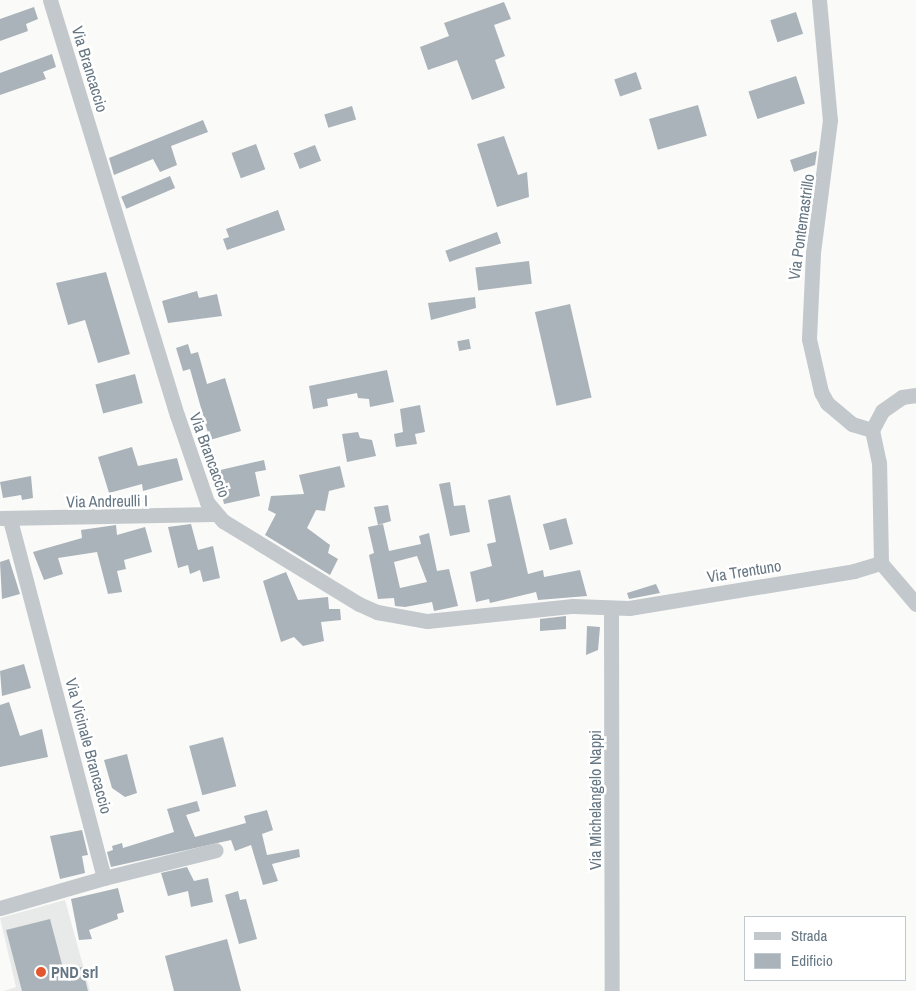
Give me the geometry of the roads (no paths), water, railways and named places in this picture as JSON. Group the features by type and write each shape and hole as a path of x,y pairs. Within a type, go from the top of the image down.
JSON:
{"street":[{"name":"Via Brancaccio","path":"50,0 177,414 214,514 377,612 427,621 573,606 611,608"},
{"name":"Via Pontemastrillo","path":"819,0 830,120 813,253 809,339 821,392 828,403 852,424 872,430"},
{"path":"916,394 902,397 882,411 872,430 879,463 881,563 916,604"},
{"name":"Via Andreulli I","path":"5,518 214,514"},
{"name":"Via Vicinale Brancaccio","path":"5,518 104,878"},
{"name":"Via Trentuno","path":"611,608 854,571 881,563"},
{"name":"Via Michelangelo Nappi","path":"611,608 612,991"},
{"path":"0,908 104,878 216,850"}],"place":[{"name":"PND srl","path":"41,972"}]}
